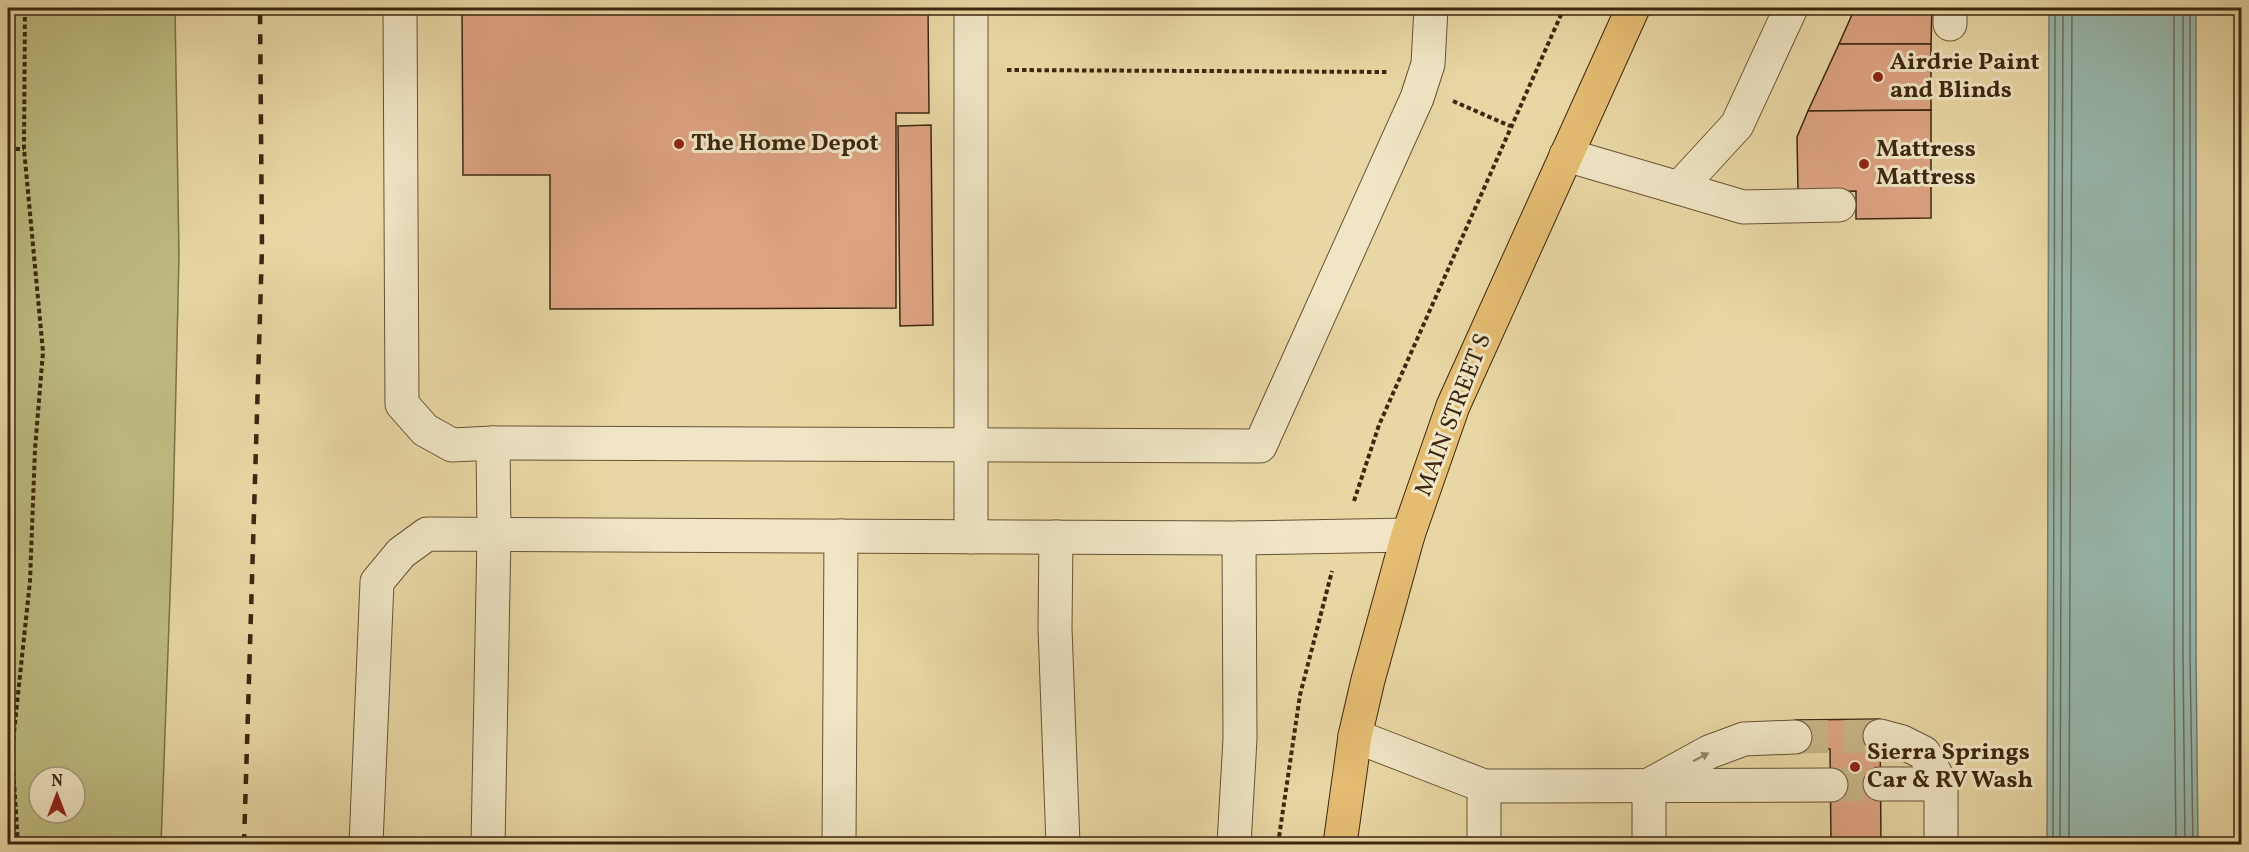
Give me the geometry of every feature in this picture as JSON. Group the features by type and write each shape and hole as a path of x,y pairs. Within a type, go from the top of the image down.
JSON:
{"main road":[{"name":"MAIN STREET S","path":"1340,844 1355,736 1368,680 1408,535 1453,406 1633,8"}],"lane":[{"path":"400,8 402,404 425,430 452,445 493,443 1260,446 1417,98 1428,64 1431,8"},
{"path":"972,8 972,537"},
{"path":"1679,188 1737,125 1791,8"},
{"path":"1566,155 1743,207 1839,205"},
{"path":"488,844 494,535 493,443"},
{"path":"366,844 377,582 401,553 427,534 1239,538 1342,538 1408,535"},
{"path":"839,844 841,536"},
{"path":"1056,537 1055,628 1063,844"},
{"path":"1234,844 1240,739 1239,538"},
{"path":"1355,736 1484,786 1831,784"},
{"path":"1880,736 1902,742 1924,753 1941,784 1941,844"},
{"path":"1649,785 1709,752 1744,739 1795,737"},
{"path":"1880,784 1941,784"},
{"path":"1649,785 1649,844"},
{"path":"1484,786 1484,844"}],"path":[{"path":"18,844 10,750 30,581 35,449 43,352 24,149 25,8"},
{"path":"1278,844 1300,695 1322,603 1379,425 1564,8"},
{"path":"972,69 1386,71"},
{"path":"8,149 24,149"}],"shaded area":[{"path":"8,8 175,8 179,256 173,513 161,844 8,844"}],"water":[{"path":"2049,8 2196,8 2198,844 2047,844"}],"building":[{"name":"The Home Depot","path":"462,8 928,8 929,113 896,113 896,308 550,309 550,175 463,175"},
{"path":"1855,8 1932,8 1931,44 1839,44"},
{"name":"Airdrie Paint and Blinds","path":"1839,44 1931,44 1931,110 1808,111"},
{"name":"Mattress Mattress","path":"1931,110 1931,218 1856,219 1856,191 1798,192 1797,137 1808,111"},
{"path":"931,125 933,325 900,326 898,126"},
{"name":"Sierra Springs Car & RV Wash","path":"1880,719 1881,844 1831,844 1830,749 1795,749 1795,720"}],"tunnel":[{"path":"1795,737 1880,736"},
{"path":"1831,785 1880,784"}],"railway":[{"path":"244,844 262,248 260,8"}],"place":[{"name":"Airdrie Paint and Blinds","path":"1878,77"},
{"name":"The Home Depot","path":"679,144"},
{"name":"Mattress Mattress","path":"1864,164"},
{"name":"Sierra Springs Car & RV Wash","path":"1855,767"}]}
